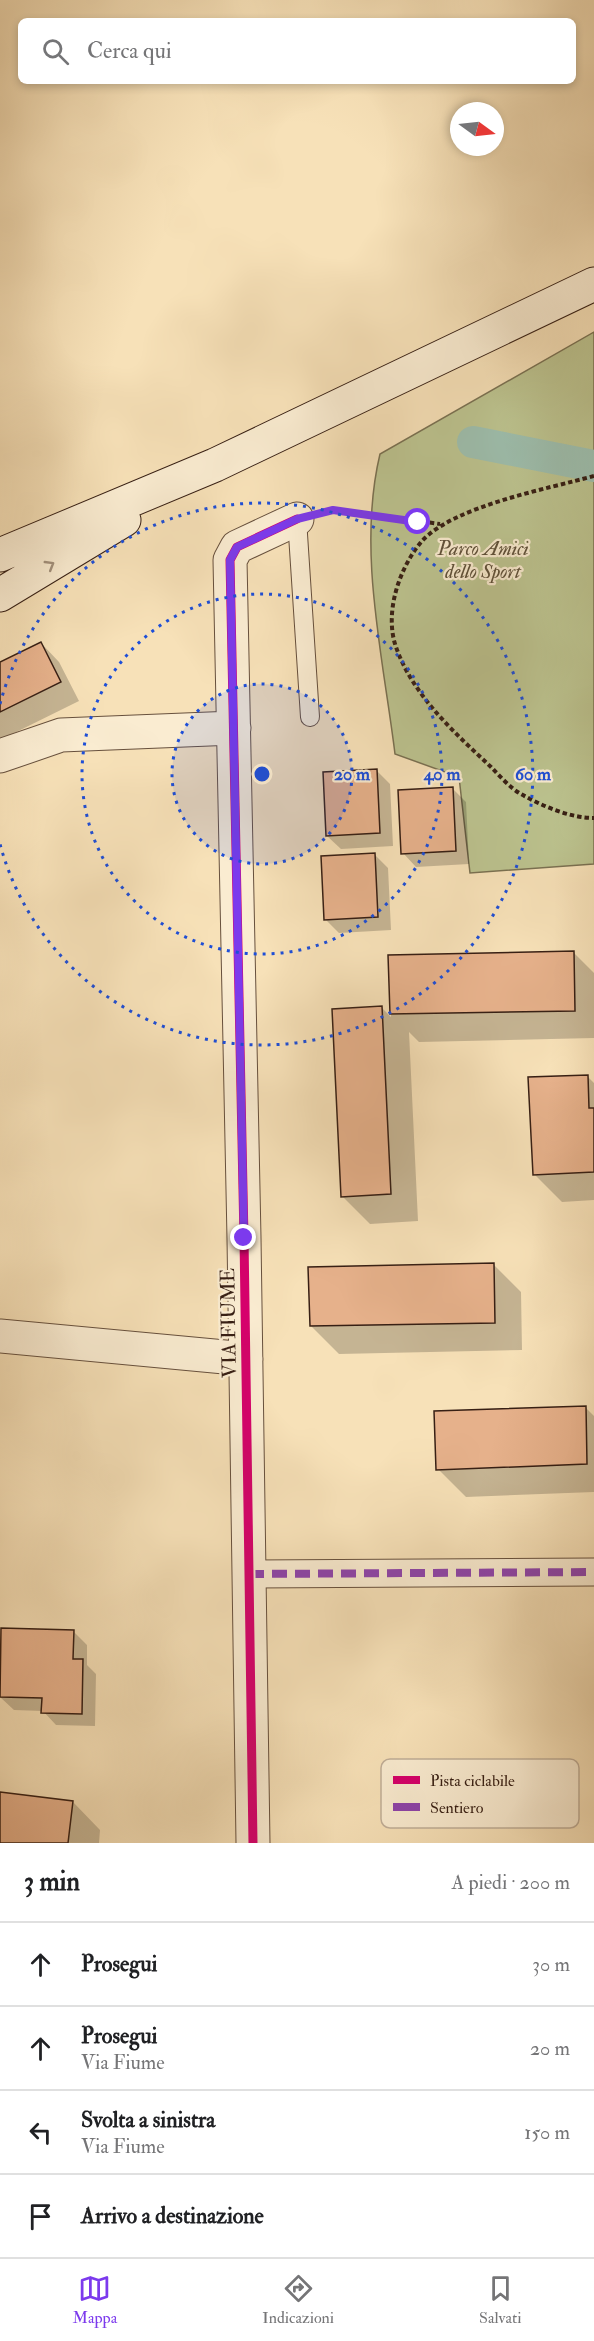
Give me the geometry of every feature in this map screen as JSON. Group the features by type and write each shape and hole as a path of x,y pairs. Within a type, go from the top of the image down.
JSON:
{"street":[{"path":"0,555 216,465 594,284"},
{"path":"0,595 216,465"},
{"name":"VIA FIUME","path":"253,1843 230,560 237,547 297,519"},
{"path":"0,756 61,735 234,728"},
{"path":"0,1336 246,1359"},
{"path":"249,1574 594,1572"}],"lane":[{"path":"297,519 310,717"}],"path":[{"path":"594,476 507,500 441,524 422,542 404,568 395,597 392,620 396,645 408,674 432,708 519,794 553,810 594,818"},
{"path":"297,519 333,510 441,524"}],"green space":[{"name":"Parco Amici dello Sport","path":"594,332 594,864 470,873 459,777 395,754 374,603 371,565 374,490 380,454"}],"building":[{"path":"41,642 61,682 0,712 0,662"},
{"path":"377,769 380,833 326,836 323,772"},
{"path":"453,787 456,851 401,854 398,790"},
{"path":"375,853 378,917 324,920 321,856"},
{"path":"574,951 575,1011 390,1014 388,955"},
{"path":"382,1006 391,1194 341,1197 332,1009"},
{"path":"588,1075 589,1108 594,1108 594,1172 533,1175 528,1077"},
{"path":"494,1263 495,1323 310,1326 308,1267"},
{"path":"586,1406 587,1464 436,1470 434,1411"},
{"path":"1,1628 74,1630 73,1659 83,1659 82,1714 41,1713 42,1698 0,1697"},
{"path":"0,1792 73,1801 68,1843 0,1843"}],"waterway":[{"path":"473,442 594,466"}],"marked path":[{"path":"249,1574 594,1572"}],"cycle path":[{"path":"253,1843 244,1238 230,560 237,547 297,519"}],"route":[{"path":"244,1238 230,560 237,547 297,519 333,510 418,522"}]}
